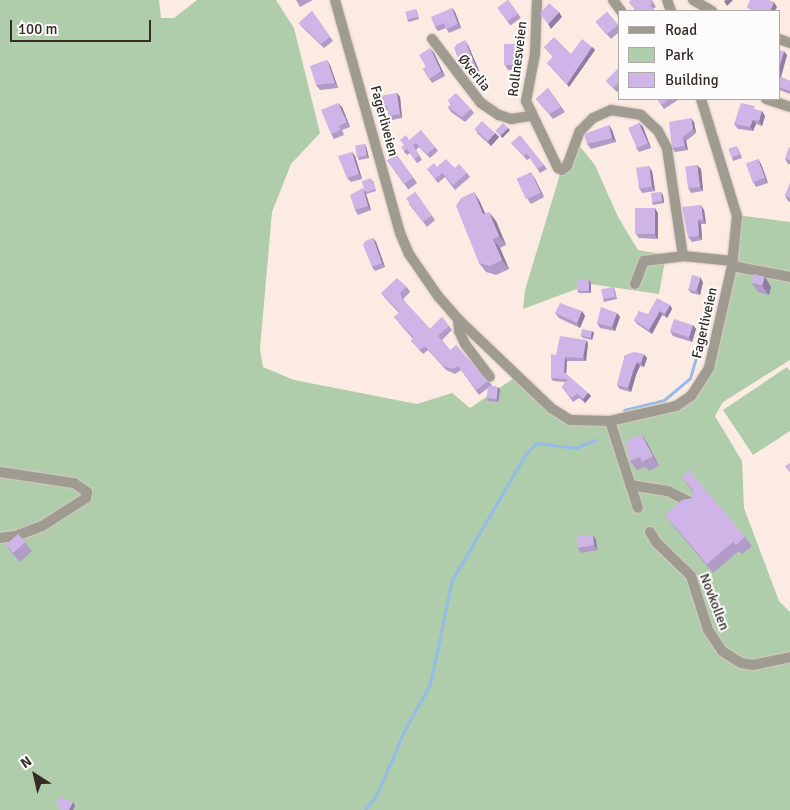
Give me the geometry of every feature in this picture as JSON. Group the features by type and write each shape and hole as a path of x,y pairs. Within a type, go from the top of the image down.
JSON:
{"street":[{"name":"Rollnesveien","path":"537,0 535,54 526,92 531,116 558,168 562,170 567,166 580,131 592,118 611,110 641,115 658,131 667,148 683,256"},
{"path":"694,0 710,10"},
{"name":"Fagerliveien","path":"337,1 400,233 421,274 458,319 551,408 570,420 610,421 676,406 702,383 717,344 737,232 735,201 701,100"},
{"name":"Øverlia","path":"432,40 481,103 499,115 511,119 531,116"},
{"path":"769,100 790,107"},
{"path":"635,284 644,261 683,256 732,263 790,277"},
{"name":"Fagerliveien","path":"458,319 459,330 465,344 490,376"},
{"path":"610,421 638,508"},
{"path":"0,472 74,483 84,487 87,492 86,498 42,526 16,536 0,538"},
{"path":"630,485 668,491 692,504"},
{"name":"Novkollen","path":"650,532 657,543 691,576 708,630 722,650 741,663 753,665 790,657"}],"green space":[{"path":"0,0 159,0 161,18 174,18 197,0 276,0 294,28 320,133 291,164 272,212 260,349 263,367 294,380 417,404 452,393 470,408 517,376 571,422 653,413 693,394 705,376 718,330 737,215 790,222 790,360 723,402 715,416 742,461 744,508 779,601 790,612 790,810 0,810"},
{"path":"577,143 595,165 618,217 638,250 666,255 659,294 590,284 523,309 525,290 561,171"},
{"path":"787,367 790,371 790,431 753,455 723,410"}],"building":[{"path":"508,0 518,14 507,21 497,8"},
{"path":"631,0 651,0 653,3 650,5 654,10 636,10 629,2"},
{"path":"750,0 769,0 774,2 770,10 751,10 747,7"},
{"path":"549,3 559,12 548,24 540,14"},
{"path":"452,8 458,24 446,29 444,23 435,27 431,17"},
{"path":"416,9 418,17 407,19 405,12"},
{"path":"312,11 330,37 321,44 299,23"},
{"path":"607,12 618,25 606,35 596,22"},
{"path":"554,37 571,54 582,39 592,47 567,84 547,63 554,57 544,47"},
{"path":"465,40 477,70 471,73 466,62 460,64 454,48"},
{"path":"504,44 520,44 520,65 504,65"},
{"path":"430,48 441,71 429,79 423,69 426,67 419,55"},
{"path":"780,50 784,51 780,65"},
{"path":"327,60 335,83 316,85 310,66"},
{"path":"618,69 618,84 613,88 606,81"},
{"path":"780,77 790,81 790,91 780,87"},
{"path":"548,88 561,107 549,114 536,99"},
{"path":"397,93 400,114 389,116 387,106 375,108 373,97"},
{"path":"456,93 471,109 462,117 448,107 451,104 448,100"},
{"path":"658,100 668,100 661,105"},
{"path":"338,103 347,122 339,126 341,130 331,134 321,110"},
{"path":"741,103 755,106 754,109 762,111 759,121 753,120 750,127 734,124"},
{"path":"691,118 693,129 683,137 685,146 672,148 669,122"},
{"path":"482,121 495,133 488,141 474,129"},
{"path":"503,123 508,128 500,136 495,131"},
{"path":"639,123 648,143 637,148 628,128"},
{"path":"609,125 612,138 587,144 584,134"},
{"path":"421,130 435,147 427,154 416,143 413,145 419,156 414,159 407,149 404,151 401,147 404,145 400,140 406,135 409,140"},
{"path":"520,135 544,165 537,169 527,153 524,156 511,143"},
{"path":"365,144 367,156 357,157 355,146"},
{"path":"737,146 740,155 731,157 728,149"},
{"path":"790,148 790,160 785,159"},
{"path":"352,152 359,174 347,178 338,156"},
{"path":"396,154 413,178 404,184 387,160"},
{"path":"446,159 455,168 459,164 467,173 453,185 442,173 435,179 427,169 434,163 437,167"},
{"path":"758,159 765,178 753,182 746,163"},
{"path":"697,165 700,187 688,188 685,167"},
{"path":"649,166 652,187 639,189 636,168"},
{"path":"531,172 541,193 526,200 516,179"},
{"path":"371,178 375,189 366,193 362,181"},
{"path":"790,183 790,198 785,196"},
{"path":"363,188 368,206 355,210 350,195"},
{"path":"415,192 432,216 423,222 406,198"},
{"path":"474,192 483,214 489,212 499,236 493,239 502,260 490,266 479,263 456,206 461,198"},
{"path":"661,192 662,201 652,202 651,193"},
{"path":"701,205 703,219 698,220 699,236 688,237 682,207"},
{"path":"635,208 655,208 655,234 635,234"},
{"path":"373,238 382,263 372,267 363,245 365,241"},
{"path":"754,274 765,277 762,286 752,283"},
{"path":"692,275 700,277 696,291 688,290"},
{"path":"397,278 407,287 400,293 402,298 430,329 442,317 449,326 438,336 450,350 456,345 488,381 476,390 458,366 452,369 443,366 425,346 420,350 411,341 414,338 394,317 400,312 381,293"},
{"path":"577,280 589,280 589,291 577,291"},
{"path":"613,287 615,297 603,299 601,289"},
{"path":"657,298 670,305 665,314 660,311 649,330 634,320 639,311 648,314"},
{"path":"560,303 582,311 577,323 555,313"},
{"path":"601,307 617,313 612,327 597,323"},
{"path":"674,319 693,325 689,338 670,331"},
{"path":"582,329 592,331 590,338 581,336"},
{"path":"560,336 586,340 583,358 565,357 564,372 588,393 583,399 577,394 571,398 562,387 568,379 551,378 551,354 556,355"},
{"path":"634,352 644,354 641,363 637,362 628,388 617,385 625,355"},
{"path":"488,386 498,387 497,399 487,398"},
{"path":"641,434 653,456 642,462 640,457 630,461 626,442"},
{"path":"790,463 790,473 785,466"},
{"path":"689,470 745,537 736,545 733,542 707,564 665,515 682,500 692,498 693,490 682,477"},
{"path":"18,534 25,542 13,553 6,544"},
{"path":"593,535 594,545 578,548 577,536"},
{"path":"60,797 73,802 69,810 58,810 61,806 55,803"}],"waterway":[{"path":"624,410 664,400 690,378 710,309"},
{"path":"365,810 377,794 403,733 430,684 452,580 525,455 536,443 575,448 595,440"}]}
